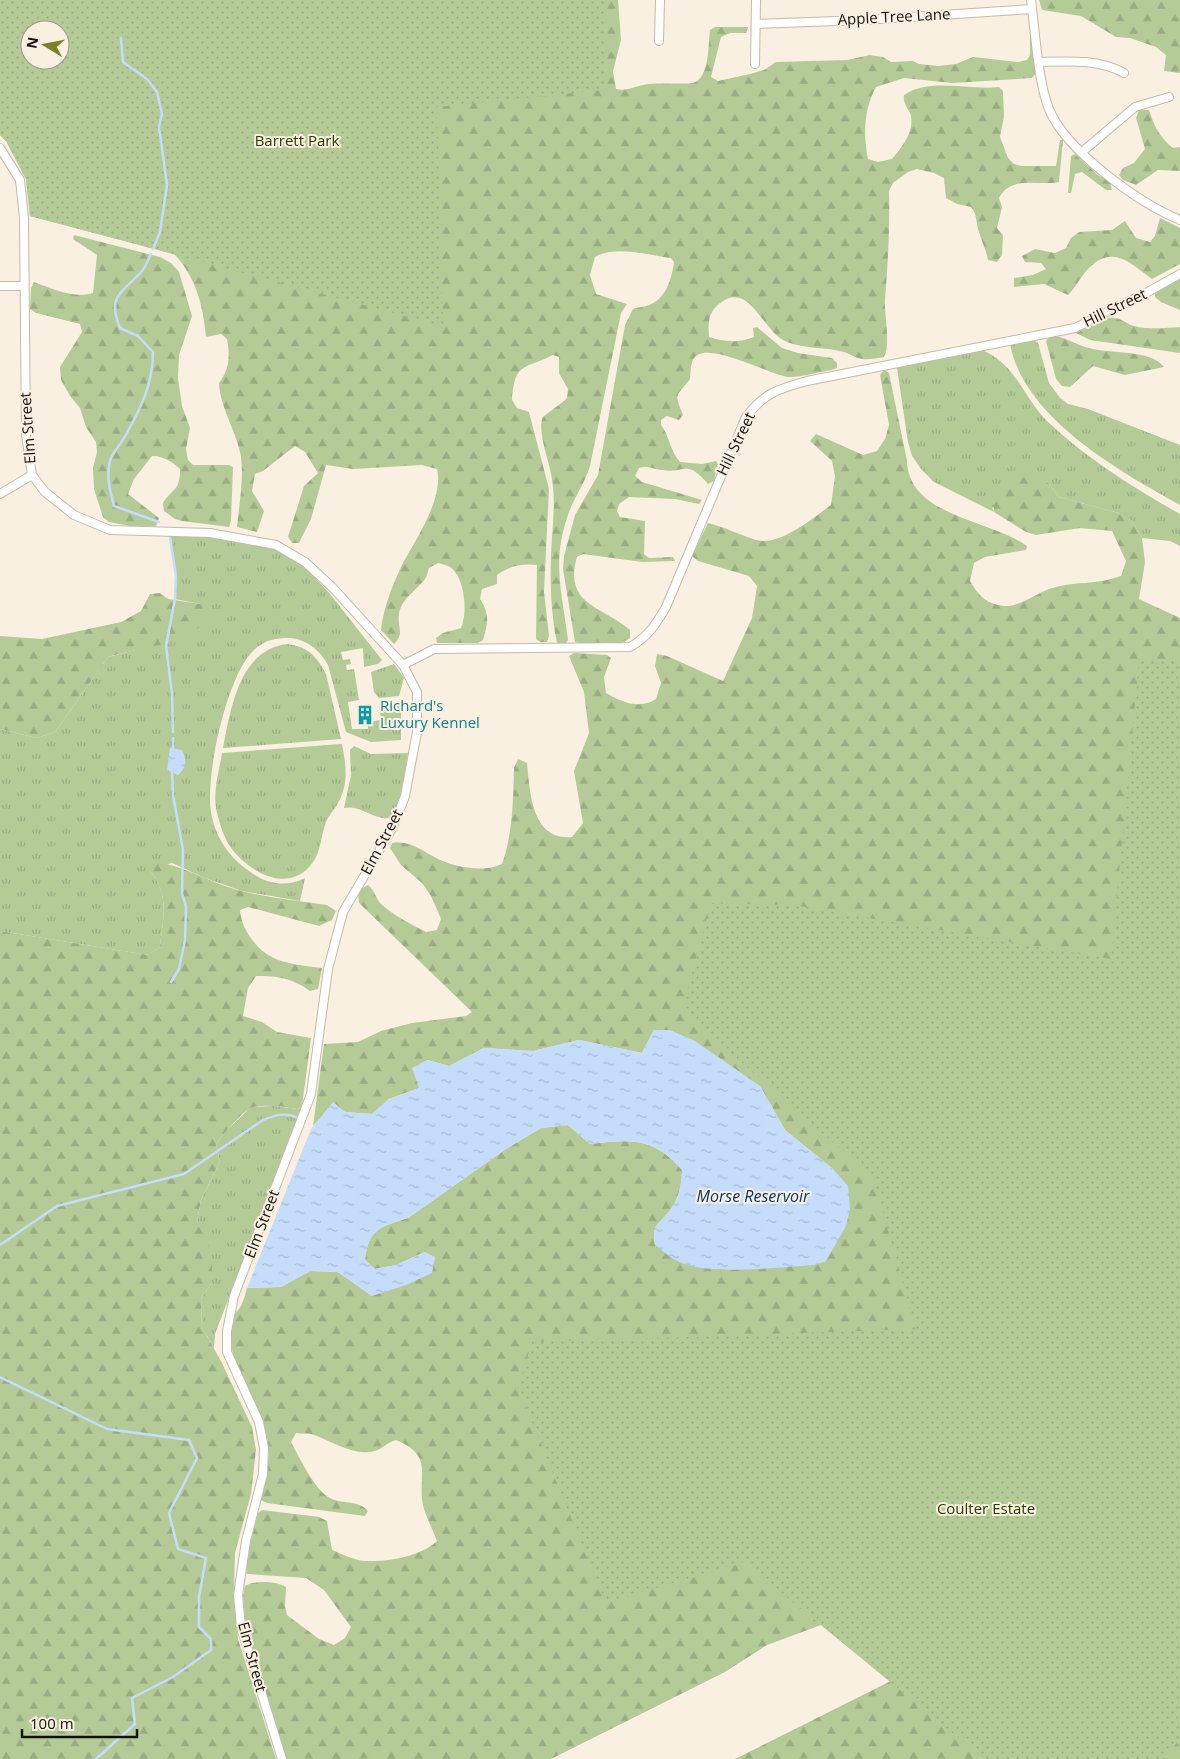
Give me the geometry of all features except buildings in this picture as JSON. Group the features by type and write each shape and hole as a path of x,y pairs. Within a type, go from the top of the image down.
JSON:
{"street":[{"path":"659,41 660,0"},
{"path":"755,64 756,0"},
{"path":"1031,0 1044,92 1054,120 1082,152 1127,190 1180,220"},
{"name":"Apple Tree Lane","path":"756,24 864,20 1032,9"},
{"path":"1040,62 1086,61 1104,64 1124,73"},
{"path":"1082,152 1136,107 1169,97"},
{"name":"Elm Street","path":"0,148 20,180 24,218 23,286 26,435 32,475 45,492 74,515 110,530 210,532 276,545 305,562 333,588 403,665 416,686 418,701 415,747 405,796 393,827 342,912 328,968 311,1094 234,1296 228,1331 227,1352 259,1422 264,1448 263,1474 246,1541 238,1595 241,1627 282,1759"},
{"name":"Hill Street","path":"403,665 434,649 630,647 644,639 655,626 666,607 746,417 757,402 770,393 806,381 1075,328 1180,274"},
{"path":"0,286 23,286"},
{"path":"0,494 32,475"}],"green space":[{"path":"0,0 618,0 621,40 613,71 616,89 620,90 646,84 693,83 699,80 703,75 707,60 710,30 715,27 748,27 746,33 730,33 721,37 711,77 718,81 764,70 776,62 847,60 870,55 883,57 891,62 913,61 919,64 938,66 956,64 973,57 1018,62 1027,60 1030,55 1030,30 1033,32 1036,73 1032,78 952,83 904,78 876,87 869,104 866,122 865,140 868,159 878,162 892,159 904,144 910,132 911,119 904,95 926,87 999,87 1003,91 1004,117 1000,137 1008,158 1014,164 1022,166 1056,166 1060,140 1063,140 1059,182 1015,184 1004,191 999,198 1002,207 997,228 1003,235 1002,255 997,262 988,260 971,207 957,204 946,198 944,178 934,173 917,169 908,172 893,183 889,191 885,299 887,345 884,357 861,359 837,350 801,346 787,342 778,337 756,310 740,298 731,298 716,306 710,318 709,337 726,341 743,340 754,337 753,328 757,327 782,348 798,353 832,358 837,363 837,368 788,377 723,355 699,354 693,360 690,379 679,392 677,398 683,415 679,420 667,416 661,420 661,425 680,462 702,464 716,461 718,464 714,481 708,484 695,471 690,469 670,471 642,467 639,468 635,476 642,482 702,500 699,504 675,499 629,497 619,504 617,511 620,517 645,521 644,554 649,558 673,557 675,561 642,562 583,554 577,557 574,573 575,585 580,595 597,609 630,630 630,638 611,645 575,642 563,569 564,556 575,515 598,475 625,325 633,309 655,302 664,293 670,281 673,268 674,262 671,258 622,251 603,253 595,257 590,275 596,294 627,304 621,313 590,466 569,512 560,546 561,591 568,640 566,643 557,643 553,621 551,555 554,507 553,488 541,426 543,417 567,398 568,389 559,373 559,357 553,355 522,369 518,373 513,388 512,400 517,408 529,412 549,489 544,592 549,636 547,642 540,642 536,639 537,565 526,564 511,567 502,572 497,575 497,584 482,589 480,599 487,614 483,640 478,643 437,643 436,638 443,633 461,628 465,605 462,587 455,572 449,566 438,563 429,568 425,579 400,609 400,634 394,644 381,630 384,613 400,569 422,529 433,504 437,492 437,469 422,465 353,469 326,465 311,519 299,543 292,543 288,537 304,486 318,473 305,452 295,446 263,471 255,474 252,491 264,511 257,532 237,527 242,483 241,457 222,402 219,383 223,378 228,362 227,339 221,334 206,337 203,314 197,292 188,272 174,254 30,216 26,179 6,141 0,135"},
{"name":"Barrett Park","path":"0,0 606,0 604,90 437,107 443,326 30,216 26,179 6,141 0,135"},
{"path":"1039,0 1180,0 1180,73 1164,71 1166,55 1156,47 1130,38 1116,37 1081,16 1042,10"},
{"path":"1139,110 1149,110 1155,126 1164,140 1173,148 1180,147 1180,171 1158,170 1136,185 1123,180 1119,175 1123,168 1134,163 1145,149 1136,118"},
{"path":"1075,154 1098,175 1110,182 1112,190 1106,190 1082,172 1075,174 1071,193 1068,193 1071,156"},
{"path":"1160,218 1180,228 1180,264 1152,279 1121,258 1113,257 1096,262 1087,270 1068,295 1044,284 1014,287 1014,278 1033,275 1046,269 1041,263 1025,262 1022,256 1035,249 1055,253 1066,248 1071,238 1079,232 1112,230 1125,221 1136,238 1150,242 1155,236"},
{"path":"74,235 160,257 171,263 179,272 192,316 179,355 178,378 182,406 190,428 186,449 188,460 193,465 229,465 233,467 231,520 229,527 182,521 175,519 164,511 163,503 179,482 180,469 167,460 156,456 152,456 134,479 128,494 159,518 156,526 130,526 109,522 103,517 94,489 93,468 97,452 96,442 86,427 80,408 70,396 61,380 60,367 82,332 80,324 36,313 30,309 31,288 34,282 71,294 86,295 93,293 97,255 73,239"},
{"path":"1180,279 1180,310 1161,302 1155,297 1155,292"},
{"path":"1108,318 1118,319 1142,328 1180,327 1180,353 1090,340 1076,333"},
{"path":"1055,336 1097,350 1150,357 1164,367 1125,375 1093,366 1070,387 1062,386 1056,379 1046,341 1049,337"},
{"path":"1034,340 1038,343 1049,383 1060,398 1068,404 1088,409 1180,445 1180,505 1103,459 1054,418 1034,396 1019,371 1010,344"},
{"path":"982,350 994,356 1003,364 1039,412 1078,448 1145,494 1180,514 1180,546 1170,541 1142,538 1132,521 1118,513 1059,497 1047,481 992,508 994,512 934,482 921,469 912,456 908,442 897,368"},
{"path":"884,370 889,373 911,480 921,494 936,505 954,514 993,529 1027,546 1026,550 985,557 974,563 970,581 981,596 993,604 1005,606 1018,604 1049,589 1103,581 1121,576 1126,561 1112,531 1080,528 1036,535 1026,532 994,512 994,499 1014,481 1032,474 1047,481 1059,497 1118,513 1132,521 1142,538 1145,562 1139,599 1180,618 1180,1449 821,1625 767,1645 725,1672 551,1759 285,1759 246,1630 243,1596 245,1586 266,1582 277,1583 286,1587 285,1606 287,1615 319,1639 334,1645 345,1638 351,1627 324,1590 306,1578 247,1574 245,1565 258,1513 262,1510 319,1517 327,1521 332,1550 362,1561 404,1557 423,1551 437,1541 424,1509 421,1461 409,1447 396,1440 378,1450 367,1452 351,1450 309,1434 296,1433 291,1442 307,1472 323,1493 338,1501 354,1503 364,1507 368,1511 365,1516 267,1503 261,1500 268,1465 268,1443 258,1412 236,1364 232,1348 231,1332 234,1315 241,1306 247,1288 281,1287 310,1271 338,1272 372,1296 425,1252 396,1265 375,1269 365,1260 369,1242 377,1231 408,1218 506,1149 541,1128 568,1125 590,1144 630,1141 651,1146 662,1151 682,1170 677,1199 655,1230 655,1245 767,1263 790,1265 826,1261 833,1169 785,1130 760,1086 654,1030 642,1053 579,1040 533,1051 484,1048 449,1066 427,1060 419,1088 389,1099 372,1114 345,1112 333,1103 313,1126 324,1044 358,1042 381,1031 412,1023 466,1016 472,1012 359,903 358,891 368,885 381,904 397,916 426,932 437,930 441,919 431,896 422,883 401,865 390,848 392,843 413,846 457,866 488,868 502,864 510,829 514,768 518,759 527,763 532,801 541,823 549,831 559,836 572,837 583,823 574,771 589,733 584,692 569,656 574,653 607,655 611,658 604,677 606,693 631,704 643,704 656,699 661,683 655,666 657,654 667,656 723,681 752,618 757,586 749,576 698,561 692,556 708,523 756,540 765,541 775,539 795,530 831,505 835,476 832,461 810,441 816,434 863,455 877,451 885,439 889,425 880,375"},
{"path":"182,534 202,535 270,547 305,567 330,594 382,660 378,664 364,667 363,648 341,652 343,660 350,659 351,664 346,665 347,670 354,669 359,700 348,702 352,729 368,729 368,722 381,720 379,706 391,708 393,704 401,703 401,740 371,742 346,732 328,665 321,655 312,646 295,639 279,638 270,640 254,650 244,663 227,702 220,726 211,775 211,812 216,830 224,846 249,871 269,882 283,884 305,878 300,901 242,891 205,878 172,863 150,870 160,889 164,907 160,947 148,955 0,931 0,729 37,738 55,732 108,657 162,643 200,604 175,599 176,576 170,537"},
{"path":"160,593 168,599 200,604 213,612 193,632 180,638 108,657 55,732 37,738 0,729 0,636 42,639 121,622 141,611 150,594"},
{"path":"287,644 300,647 311,653 323,668 341,739 223,748 234,699 248,669 258,657 271,649"},
{"name":"Coulter Estate","path":"1180,659 1180,1739 1163,1759 984,1759 744,1562 606,1603 518,1388 532,1342 916,1329 873,1178 682,1010 711,903 793,905 1111,959 1139,660"},
{"path":"394,664 404,678 399,696 379,698 374,692 371,672"},
{"path":"342,744 345,767 344,789 326,822 318,853 313,862 304,872 293,877 281,879 257,871 246,864 229,845 217,813 215,798 222,753"},
{"path":"354,746 371,754 408,753 400,802 391,818 379,817 356,808 344,808 351,775 350,750"},
{"path":"154,862 176,867 242,891 327,905 336,911 332,920 319,926 248,907 240,910 243,924 250,937 266,953 283,961 322,968 318,989 310,991 291,981 278,977 264,976 256,976 248,988 243,1016 262,1022 277,1032 311,1038 302,1106 298,1109 270,1106 253,1107 233,1123 216,1144 220,1161 201,1200 197,1221 212,1252 212,1282 201,1299 202,1327 222,1363 252,1427 256,1450 251,1494 235,1553 234,1589 238,1639 276,1759 0,1759 0,931 148,955 160,947 164,907 160,889 150,870"},
{"path":"274,1106 298,1109 302,1106 215,1334 214,1348 202,1327 201,1299 212,1282 197,1221 201,1200 220,1161 216,1144 227,1130 251,1107"},
{"path":"1180,1536 1180,1759 735,1759"}],"water":[{"path":"170,748 182,750 185,757 185,766 178,775 167,770"},
{"name":"Morse Reservoir","path":"654,1030 670,1030 695,1041 760,1086 785,1130 833,1169 848,1186 850,1209 846,1226 826,1261 815,1265 731,1270 698,1267 676,1260 655,1245 654,1234 656,1227 677,1199 682,1170 662,1151 651,1146 630,1141 590,1144 568,1125 541,1128 506,1149 408,1218 383,1227 369,1242 365,1260 375,1269 396,1265 425,1252 435,1257 432,1273 406,1285 372,1296 338,1272 310,1271 281,1287 247,1288 311,1129 333,1102 345,1112 372,1114 389,1099 419,1088 412,1068 427,1060 449,1066 484,1048 533,1051 579,1040 642,1053"}],"waterway":[{"path":"121,38 123,62 147,79 157,92 162,114 159,127 167,185 160,232 153,249"},
{"path":"151,254 143,269 123,289 116,301 116,317 120,328 138,336 153,352 148,386 130,428 111,458 108,478 114,506 159,522"},
{"path":"170,537 176,576 175,599 166,646 172,694 173,732"},
{"path":"173,738 173,750"},
{"path":"171,982 179,969 185,940 186,906 182,894 183,850 173,795 172,771"},
{"path":"0,1245 57,1206 184,1174 263,1120 281,1115 298,1118"},
{"path":"0,1377 107,1429 189,1440 197,1458 169,1513 178,1549 206,1558 199,1597 199,1627 211,1639 211,1650 173,1677 132,1698 135,1724 96,1759"}],"place":[{"name":"Richard's Luxury Kennel","path":"365,715"}]}
